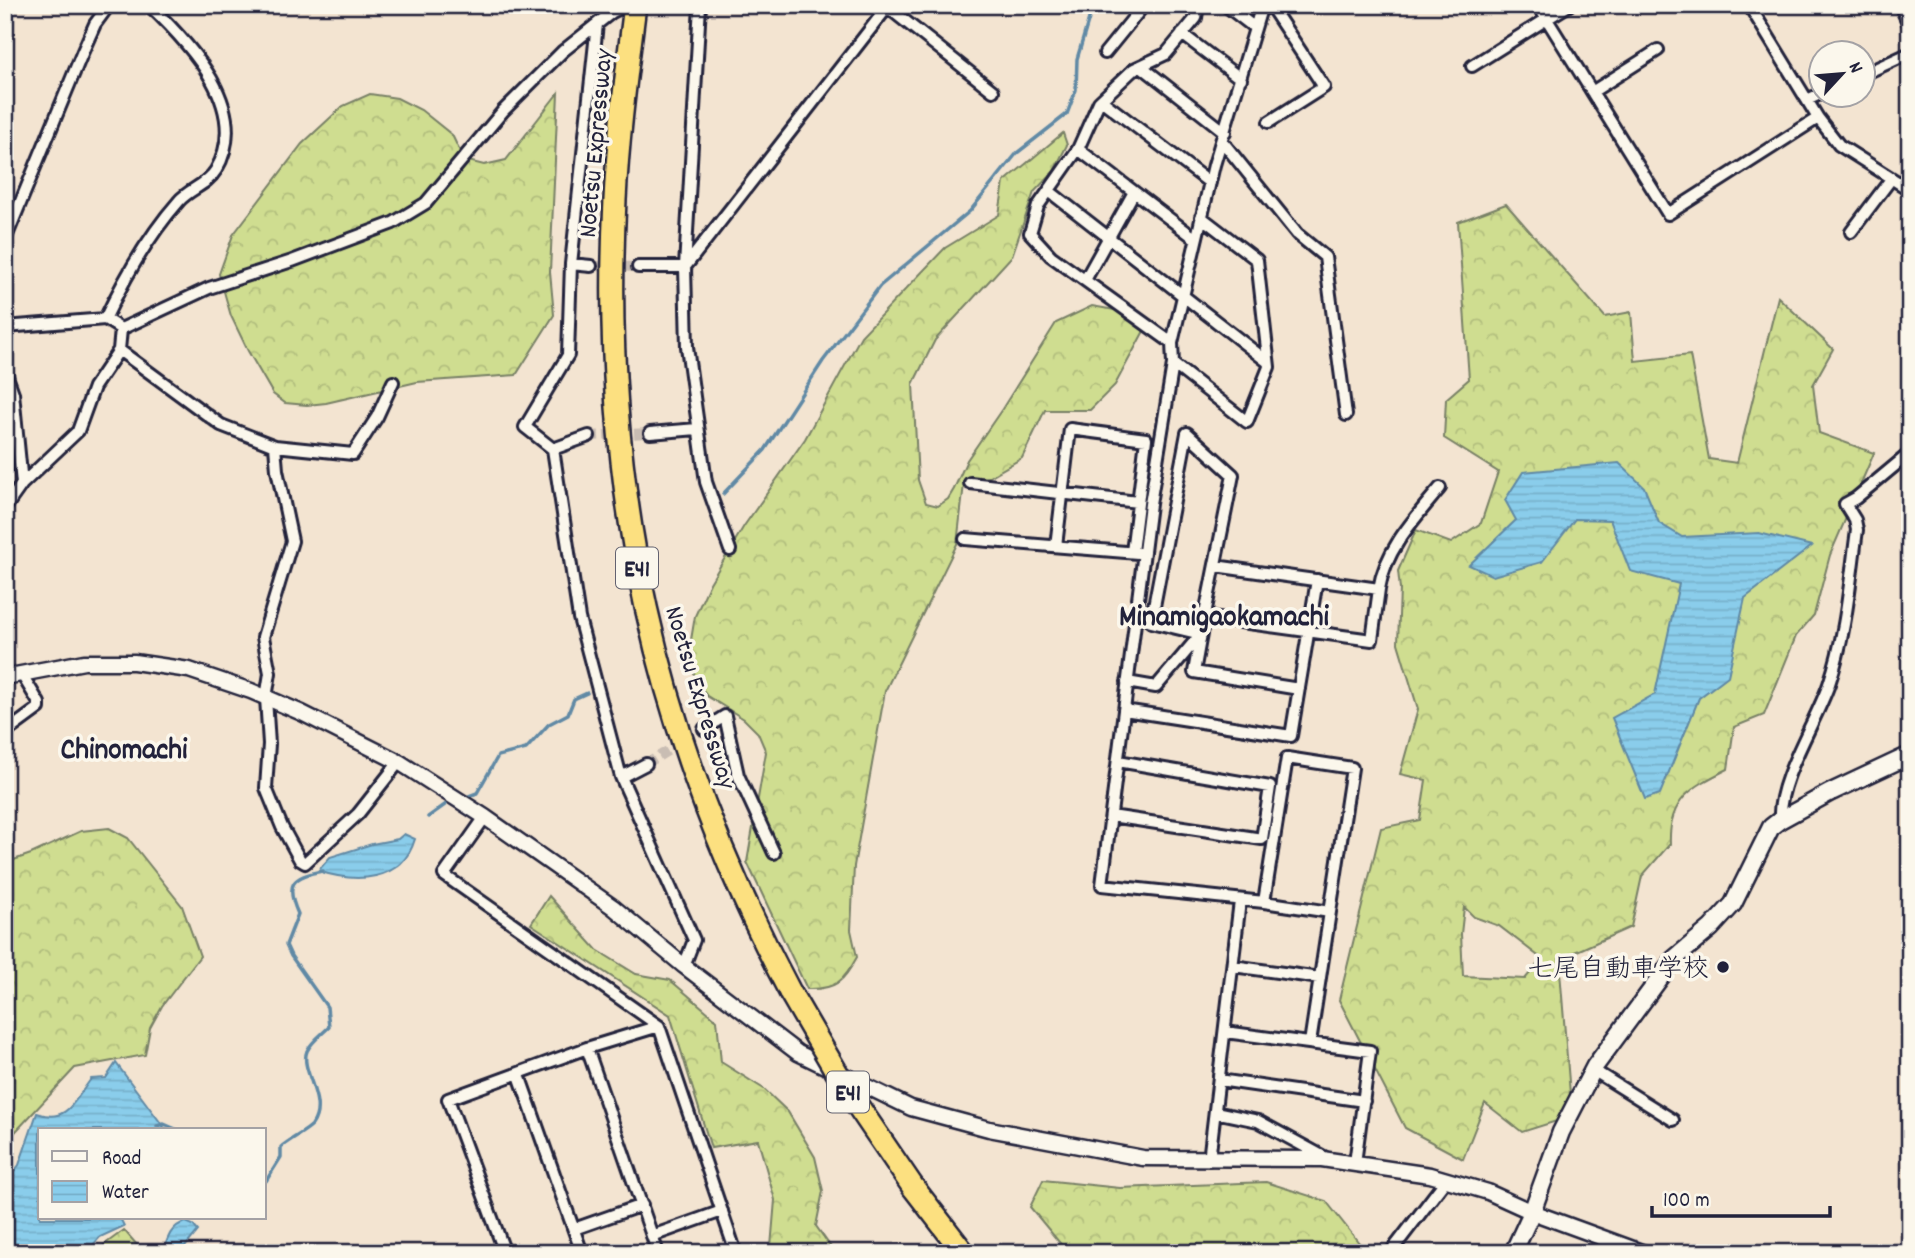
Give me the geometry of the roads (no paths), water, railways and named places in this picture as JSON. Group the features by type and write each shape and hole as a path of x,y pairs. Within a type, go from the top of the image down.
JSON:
{"highway":[{"name":"Noetsu Expressway","path":"635,5 615,199 612,275 616,422 633,547 648,623 685,752 735,883 790,992 847,1090 913,1187 964,1253"}],"main road":[{"path":"1513,1253 1532,1212 1562,1132 1594,1070 1674,959 1711,928 1733,904 1771,827 1829,793 1910,755"}],"street":[{"path":"5,240 87,42 95,24 109,5"},
{"path":"105,319 128,271 180,199 202,185 214,173 228,139 216,87 205,67 171,26 149,5"},
{"path":"121,329 209,288 292,261 393,223 426,203 503,111 563,51 612,12 626,5"},
{"path":"701,5 685,267 687,347 706,482 730,550"},
{"path":"1105,53 1144,5"},
{"path":"1172,343 1051,256 1030,233 1038,206 1078,149 1101,100 1134,69 1166,54 1196,18 1198,5"},
{"path":"1226,5 1255,28"},
{"path":"1138,553 1173,365 1172,343 1210,183 1262,5"},
{"path":"1269,122 1324,87 1270,5"},
{"path":"1538,5 1668,214 1818,118"},
{"path":"1472,66 1569,5"},
{"path":"1749,5 1806,98"},
{"path":"1900,5 1910,27"},
{"path":"685,267 887,6 993,90"},
{"path":"597,24 571,264 568,355 525,427 553,449 579,618 621,777 694,940 684,966"},
{"path":"1182,34 1241,79"},
{"path":"1592,92 1658,50"},
{"path":"1876,69 1910,53"},
{"path":"1141,66 1224,136 1297,234 1325,257 1346,415"},
{"path":"1101,100 1210,183"},
{"path":"1812,108 1839,145 1910,190"},
{"path":"1078,149 1196,239"},
{"path":"1851,232 1891,179"},
{"path":"1049,191 1268,362"},
{"path":"1085,280 1134,192"},
{"path":"1173,365 1247,422 1269,367 1256,260 1201,217"},
{"path":"571,264 591,266"},
{"path":"638,267 685,267"},
{"path":"5,327 105,319 121,329"},
{"path":"5,508 22,484 78,431 94,387 119,350 121,329"},
{"path":"119,350 221,425 275,446 353,454 377,418 393,382"},
{"path":"5,371 13,393 22,484"},
{"path":"650,433 697,429"},
{"path":"1056,546 1070,429 1146,439 1138,502 1138,553 1127,682 1102,886 1264,902 1330,912"},
{"path":"1194,672 1233,475 1187,433 1151,622 1201,634"},
{"path":"553,449 589,436"},
{"path":"275,446 277,470 292,541 262,637 270,673 266,698 269,744 266,788 282,827 300,860 305,863 358,814 399,762"},
{"path":"1780,820 1779,805 1829,685 1837,656 1857,530 1855,520 1845,504 1910,453"},
{"path":"970,483 1138,502"},
{"path":"1205,617 1372,639 1381,579 1405,530 1440,488"},
{"path":"965,539 1138,553"},
{"path":"1215,566 1379,589"},
{"path":"1124,710 1291,736 1317,580"},
{"path":"1127,682 1156,687 1201,634"},
{"path":"5,677 84,662 134,662 189,670 266,698 399,762 485,817 613,907 684,966 798,1053 911,1108 989,1129 1143,1158 1329,1160 1430,1175 1488,1192 1532,1212 1644,1253"},
{"path":"1172,668 1299,689"},
{"path":"5,733 39,708 40,703 21,673"},
{"path":"704,729 725,716 738,775 774,853"},
{"path":"1264,902 1287,758 1352,768 1310,1043"},
{"path":"1111,816 1262,839 1270,787 1118,761"},
{"path":"621,777 646,764"},
{"path":"485,817 444,875 659,1026 736,1253"},
{"path":"1209,1160 1240,901"},
{"path":"1233,966 1320,978"},
{"path":"505,1253 448,1099 587,1048 659,1026"},
{"path":"1225,1032 1370,1051 1355,1163"},
{"path":"587,1048 658,1253"},
{"path":"1594,1070 1673,1120"},
{"path":"519,1074 582,1253"},
{"path":"1219,1080 1364,1101"},
{"path":"1215,1112 1258,1121 1329,1160"},
{"path":"1390,1253 1446,1180"},
{"path":"574,1228 642,1205"},
{"path":"652,1236 722,1212"}],"water":[{"path":"1619,463 1644,487 1659,523 1682,537 1759,533 1812,546 1745,598 1728,676 1699,698 1660,794 1645,799 1612,718 1655,694 1679,584 1630,571 1610,520 1575,519 1542,562 1493,576 1469,565 1516,520 1505,500 1523,472"},
{"path":"404,834 415,839 409,854 388,872 362,878 318,871 330,857 398,839"},
{"path":"116,1063 165,1128 38,1128 38,1220 121,1220 124,1226 100,1237 86,1253 5,1253 5,1183 19,1165 37,1113 47,1116 63,1113 91,1079 106,1078"},
{"path":"186,1222 198,1231 180,1253 163,1253 173,1229"}],"waterway":[{"path":"723,494 765,450 823,361 880,286 970,211 1017,153 1067,114 1076,90 1077,59 1093,5"},
{"path":"469,796 477,793 498,756 526,749 549,724 568,714 574,699 587,693"},
{"path":"428,817 449,802"},
{"path":"266,1181 281,1157 281,1147 310,1127 316,1116 316,1096 306,1059 311,1044 329,1027 327,1007 286,945 298,914 292,896 294,884 304,876 323,871"},
{"path":"157,1126 164,1124 173,1128"}],"tunnel":[{"path":"591,266 638,267"},
{"path":"589,436 650,433"},
{"path":"646,764 704,729"}],"place":[{"name":"七尾自動車学校","path":"1723,967"}],"district":[{"name":"Minamigaokamachi","path":"1224,615"},
{"name":"Chinomachi","path":"124,748"}]}
